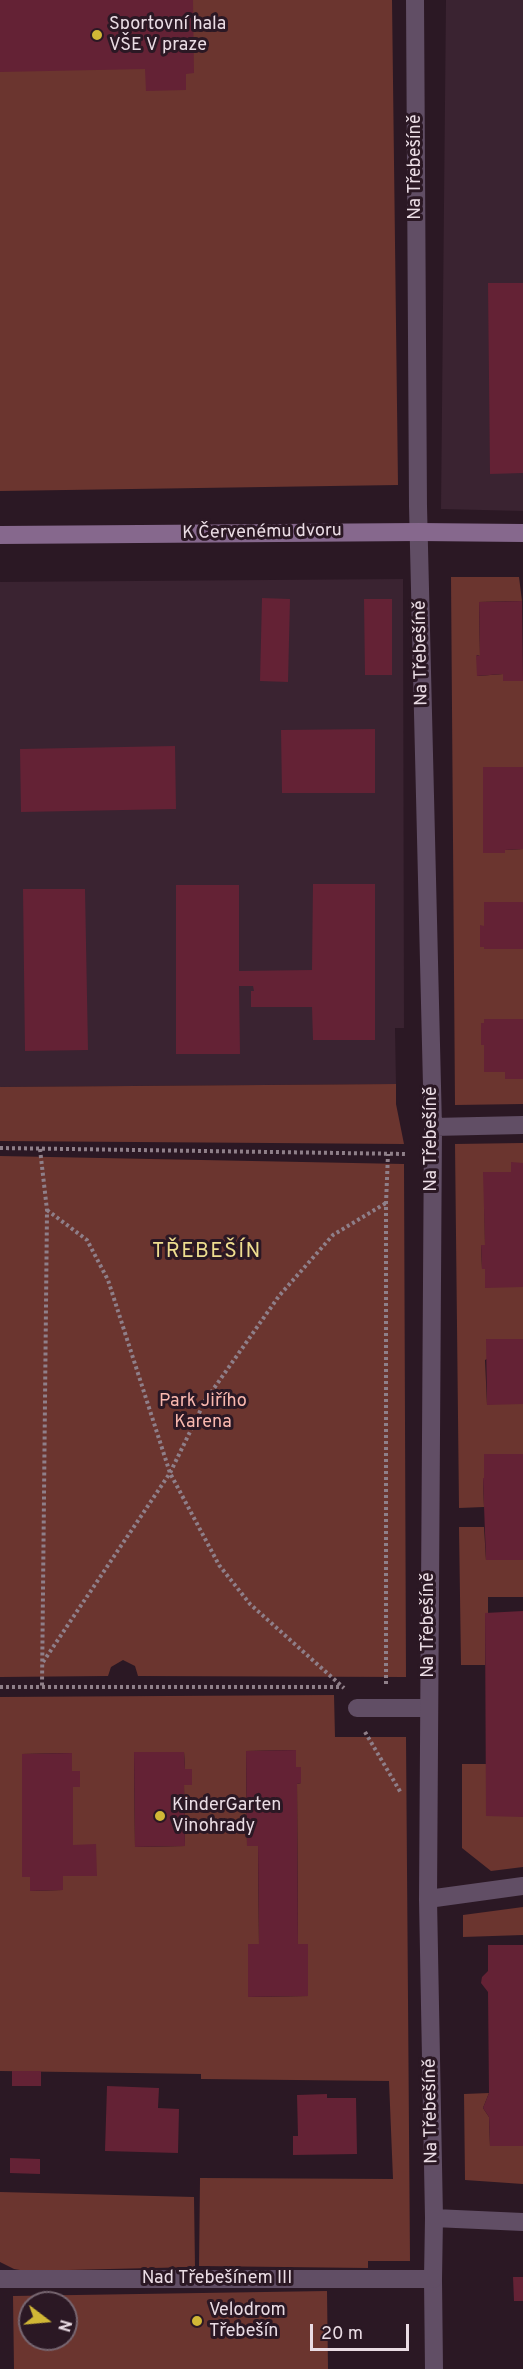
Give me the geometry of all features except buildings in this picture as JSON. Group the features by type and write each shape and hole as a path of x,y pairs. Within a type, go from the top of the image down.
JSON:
{"street":[{"name":"Na Třebešíně","path":"415,0 419,532 433,1127 428,1899 434,2218 434,2369"},
{"name":"K Červenému dvoru","path":"0,535 523,533"},
{"path":"433,1127 523,1125"},
{"path":"357,1708 428,1708"},
{"path":"428,1899 523,1886"},
{"path":"434,2218 523,2222"},
{"name":"Nad Třebešínem III","path":"0,2279 433,2278"}],"path":[{"path":"0,1148 432,1154"},
{"path":"40,1149 47,1210 42,1687"},
{"path":"388,1154 386,1203 388,1708"},
{"path":"43,1662 170,1473 205,1401 279,1296 333,1235 386,1203"},
{"path":"0,1687 343,1687 250,1604 219,1565 170,1473 108,1280 87,1239 47,1210"},
{"path":"357,1708 367,1736 406,1801 428,1815"}],"shaded area":[{"path":"446,0 523,0 523,511 441,509"},
{"path":"403,579 404,1028 395,1028 396,1084 0,1087 0,582"}],"green space":[{"path":"0,0 392,0 398,485 0,491"},
{"path":"451,577 519,577 522,601 479,602 480,656 477,655 477,676 503,674 504,681 523,681 523,767 483,853 505,853 505,850 523,849 523,902 484,902 484,926 480,926 480,946 484,949 523,949 523,1019 485,1019 481,1024 481,1045 484,1045 505,1072 505,1079 523,1079 523,1104 455,1105"},
{"path":"396,1084 396,1104 404,1144 0,1141 0,1087"},
{"path":"523,1143 523,1163 511,1163 511,1172 484,1172 485,1245 481,1245 486,1287 523,1287 523,1339 485,1360 487,1404 523,1404 523,1454 483,1479 484,1507 459,1508 455,1144"},
{"name":"Park Jiřího Karena","path":"0,1156 404,1164 406,1677 138,1676 135,1666 123,1660 111,1667 108,1676 0,1677"},
{"path":"459,1527 484,1527 486,1560 523,1560 523,1597 488,1597 488,1613 485,1613 485,1665 461,1665"},
{"path":"334,1695 335,1737 406,1737 410,2261 368,2261 368,2268 199,2266 200,2178 393,2179 389,2081 201,2079 201,2074 0,2071 0,1697","holes":["296,1750 296,1767 301,1768 301,1783 297,1784 298,1944 307,1944 308,1996 249,1997 248,1944 259,1944 258,1846 247,1845 246,1751","134,1752 184,1752 185,1769 192,1769 192,1785 184,1785 185,1846 135,1847","72,1753 72,1771 80,1771 80,1787 73,1787 22,1846 22,1754","96,1845 96,1876 63,1876 62,1890 30,1891 30,1877 22,1877 22,1846"]},
{"path":"462,1764 486,1764 523,1817 523,1867 491,1871 462,1848"},
{"path":"523,1907 523,1935 463,1937 463,1915"},
{"path":"489,2093 483,2108 489,2117 490,2146 523,2146 523,2184 465,2180 464,2094"},
{"path":"0,2192 194,2197 195,2267 26,2271 14,2269 0,2262"},
{"name":"Velodrom Třebešín","path":"327,2291 328,2369 14,2369 13,2296 18,2296 18,2351 78,2351 78,2295"}],"place":[{"name":"Sportovní hala VŠE V praze","path":"97,35"},
{"name":"KinderGarten Vinohrady","path":"160,1816"},
{"name":"Velodrom Třebešín","path":"197,2321"}],"district":[{"name":"TŘEBEŠÍN","path":"207,1253"}]}
